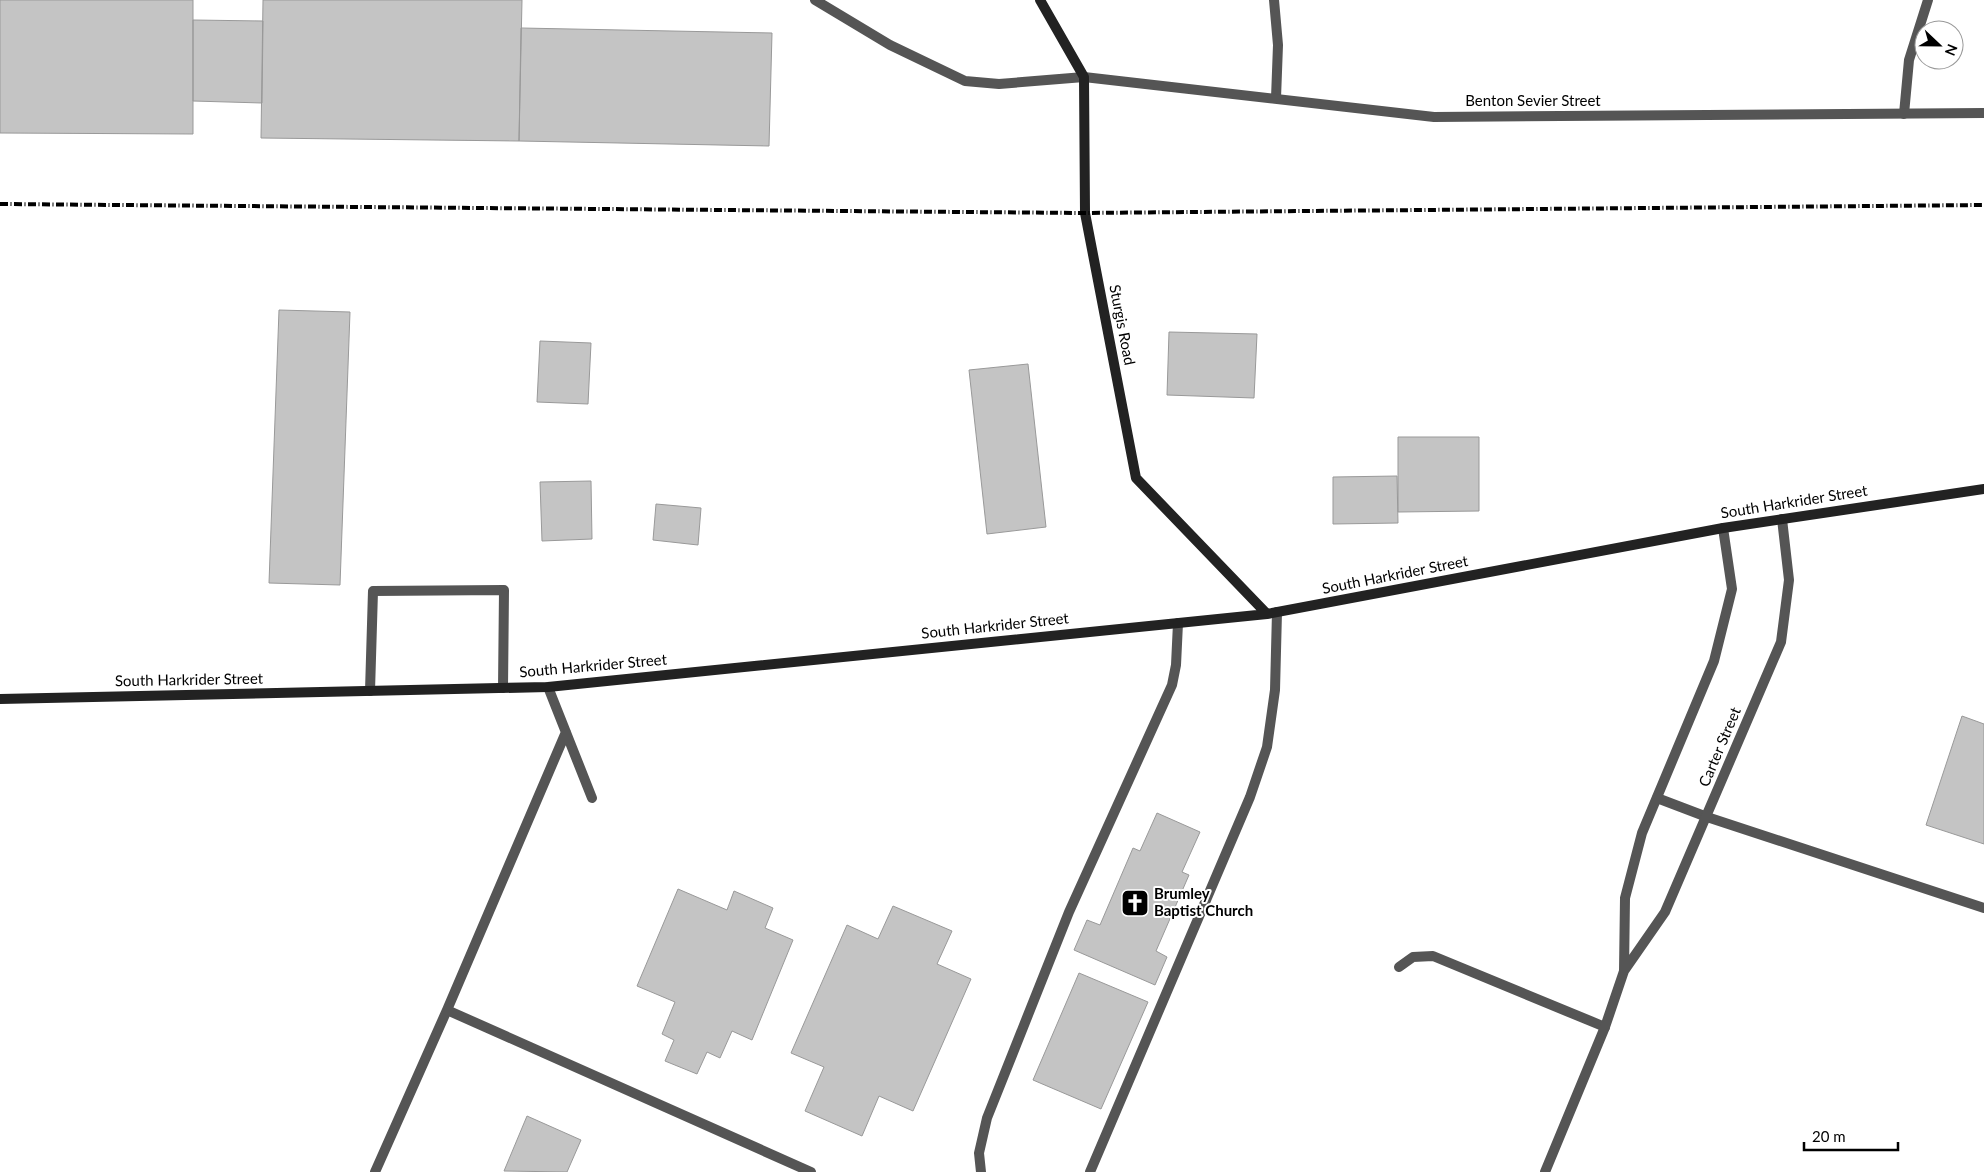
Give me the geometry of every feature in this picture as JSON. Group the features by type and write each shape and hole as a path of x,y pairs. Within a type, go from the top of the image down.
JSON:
{"main road":[{"name":"Sturgis Road","path":"1040,0 1084,77 1085,213 1136,478 1272,613"},
{"name":"South Harkrider Street","path":"0,699 548,688 1178,623 1272,613 1723,528 1984,489"}],"street":[{"name":"Benton Sevier Street","path":"815,0 890,46 966,81 999,84 1084,77 1434,117 1984,113"},
{"path":"1274,0 1278,46 1276,98"},
{"path":"1904,114 1909,60 1928,0"},
{"name":"Carter Street","path":"1545,1172 1605,1028 1624,971 1666,912 1781,642 1789,580 1782,519"},
{"name":"Carter Street","path":"1624,971 1625,898 1642,833 1714,661 1732,590 1723,528"},
{"path":"370,691 373,591 504,590 503,688"},
{"path":"1090,1172 1250,797 1268,747 1275,690 1272,613"},
{"path":"981,1172 978,1153 987,1118 1070,912 1172,685 1176,665 1178,623"},
{"path":"548,688 592,798"},
{"path":"375,1172 448,1010 566,732"},
{"path":"1657,798 1707,817 1984,908"},
{"path":"1399,967 1413,957 1433,956 1605,1028"},
{"path":"448,1010 811,1172"}],"building":[{"path":"0,0 193,0 193,134 0,133"},
{"path":"263,0 522,0 519,141 261,138"},
{"path":"193,20 263,21 262,103 193,101"},
{"path":"521,28 772,33 769,146 519,141"},
{"path":"279,310 350,312 340,585 269,583"},
{"path":"1169,332 1257,334 1254,398 1167,395"},
{"path":"540,341 591,343 588,404 537,402"},
{"path":"1028,364 1046,527 987,534 969,370"},
{"path":"1398,437 1479,437 1479,511 1398,512"},
{"path":"1397,476 1398,523 1333,524 1333,477"},
{"path":"591,481 592,539 542,541 540,482"},
{"path":"656,504 701,508 698,545 653,540"},
{"path":"1962,716 1984,724 1984,844 1926,825"},
{"path":"1157,813 1200,832 1182,872 1189,875 1156,951 1167,957 1155,985 1074,950 1087,920 1100,925 1133,848 1140,851"},
{"path":"678,889 727,910 734,891 773,908 765,928 793,940 752,1040 732,1031 720,1058 707,1052 697,1074 665,1061 674,1040 662,1034 675,1002 637,986"},
{"path":"893,906 952,931 937,964 971,979 913,1111 879,1096 862,1136 805,1111 824,1067 791,1053 847,925 878,939"},
{"path":"1079,973 1148,1002 1101,1109 1033,1080"},
{"path":"527,1116 581,1140 567,1172 504,1171"}],"railway":[{"path":"0,204 1085,213 1984,205"}],"place":[{"name":"Brumley Baptist Church","path":"1135,903"}]}
